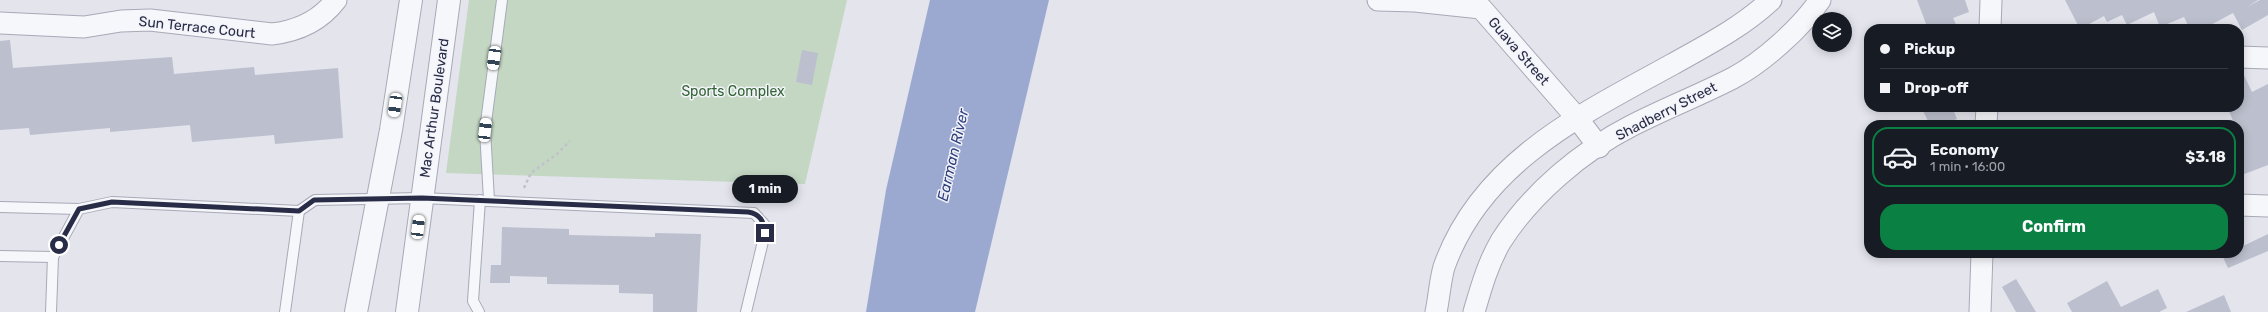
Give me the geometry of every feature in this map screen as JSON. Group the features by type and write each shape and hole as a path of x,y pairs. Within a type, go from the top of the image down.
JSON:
{"street":[{"name":"Sun Terrace Court","path":"0,23 84,27 121,21 150,20 272,34 308,25 318,18 336,0"},
{"path":"356,312 376,200 391,130 410,0"},
{"name":"Mac Arthur Boulevard","path":"407,312 449,0"},
{"name":"Guava Street","path":"1378,0 1415,1 1481,8 1577,118 1599,147"},
{"path":"1436,312 1444,269 1454,244 1484,196 1519,159 1539,143 1577,118 1715,41 1759,12 1771,0"},
{"name":"Shadberry Street","path":"1474,312 1484,279 1501,242 1530,204 1567,167 1630,126 1734,77 1780,44 1812,11 1820,0"},
{"path":"1990,0 1990,24"},
{"path":"2244,57 2268,58"},
{"path":"2244,205 2268,206"},
{"path":"1980,312 1982,258"}],"lane":[{"path":"479,312 473,301 485,200 485,130 502,0"},
{"path":"0,207 79,209 112,202 299,211 314,200 422,198 754,213 764,224 765,233 746,312"},
{"path":"51,312 53,258 79,209"},
{"path":"285,312 299,211"},
{"path":"0,256 53,258"}],"path":[{"path":"524,188 531,173 557,154 570,141"}],"green space":[{"name":"Sports Complex","path":"469,0 847,0 805,184 446,173"}],"water":[{"name":"Earman River","path":"930,0 1049,0 975,312 866,312 886,190"}],"building":[{"path":"1917,0 1965,0 1969,12 1953,18 1956,24 1926,24"},
{"path":"2065,0 2258,0 2247,7 2260,0 2268,0 2268,15 2244,29 2244,24 2239,24 2233,13 2212,24 2188,24 2184,17 2167,24 2159,24 2154,12 2129,24 2126,24 2122,15 2107,22 2104,16 2089,24 2077,24"},
{"path":"10,40 13,68 172,57 174,74 254,67 255,75 338,68 343,138 275,144 274,135 192,142 190,125 110,132 110,128 30,135 29,128 0,130 0,41"},
{"path":"802,50 818,53 812,85 796,82"},
{"path":"2244,75 2252,92 2268,84 2268,165 2244,174 2244,120 2233,120 2229,112 2244,112"},
{"path":"1924,112 1954,112 1957,119 1954,120 1928,120"},
{"path":"502,227 569,229 569,235 655,237 655,233 701,234 697,312 653,312 653,294 619,293 619,285 547,284 547,277 510,276 510,283 490,283 491,265 501,265"},
{"path":"2268,234 2268,251 2228,268 2223,258 2244,258 2244,246"},
{"path":"2016,279 2036,312 2016,312 2002,287"},
{"path":"2107,281 2121,307 2158,289 2167,308 2159,312 2072,312 2067,303"},
{"path":"2224,295 2231,312 2186,312"}],"route":[{"path":"59,245 79,209 112,202 299,211 314,200 422,198 748,212 754,213 760,217 764,224 765,233"}]}
